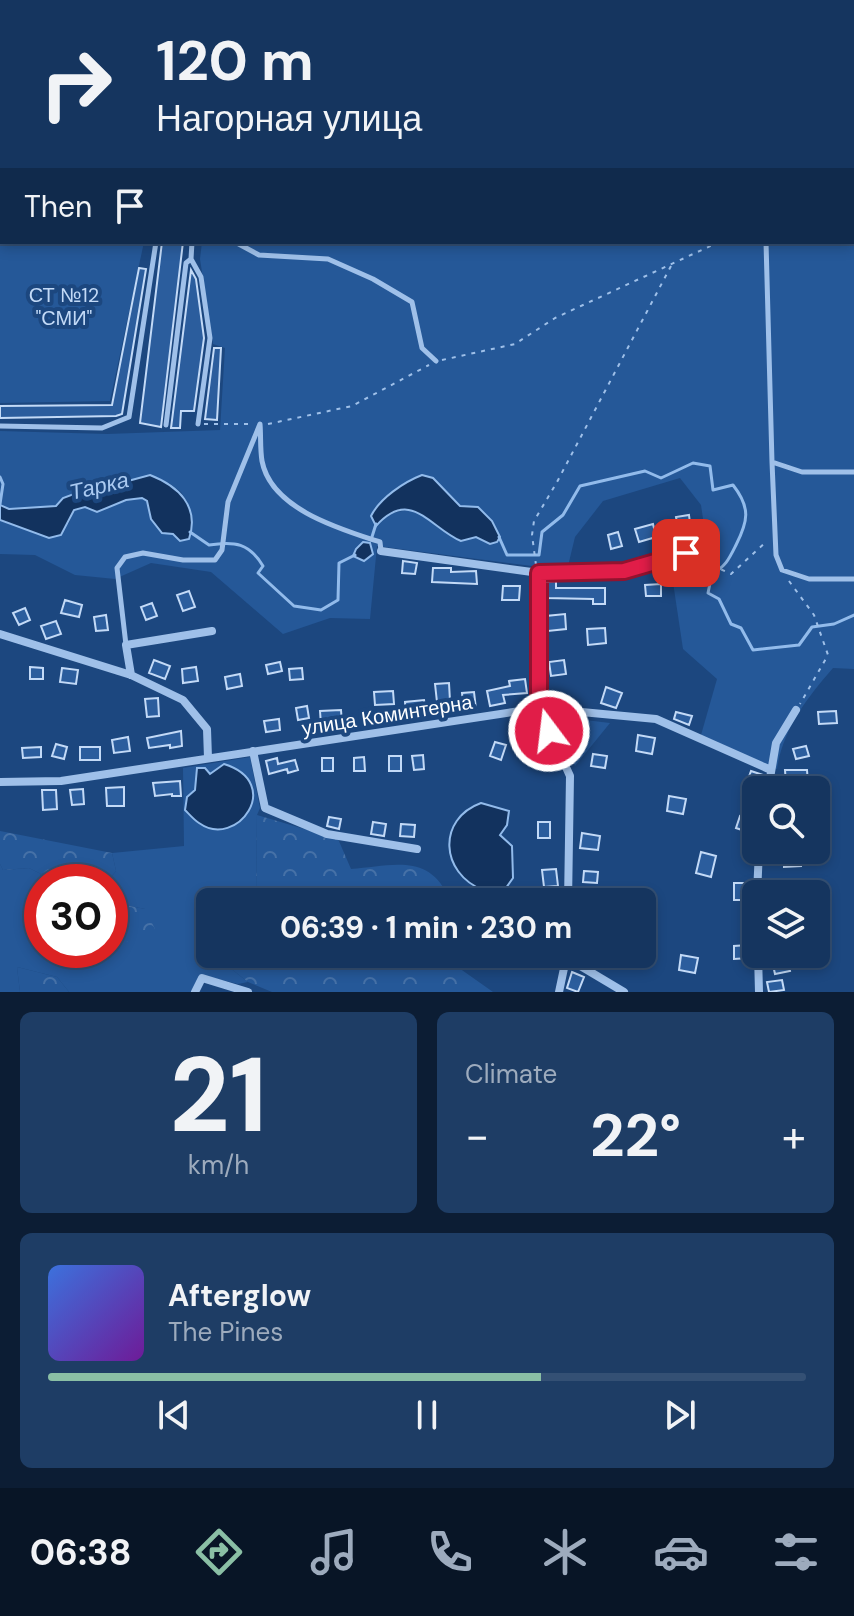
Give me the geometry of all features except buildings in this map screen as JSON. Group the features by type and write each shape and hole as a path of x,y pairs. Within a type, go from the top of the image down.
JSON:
{"street":[{"path":"380,547 539,573 624,571 686,553"},
{"path":"539,573 539,708 570,776 568,888"},
{"path":"131,675 126,645 212,631"},
{"path":"0,634 131,675 183,700 207,729 208,758"},
{"name":"улица Коминтерна","path":"0,782 61,781 539,708 656,719 771,770"},
{"path":"770,776 776,743 796,710"},
{"path":"253,751 265,808 327,834 417,849"},
{"path":"559,992 564,968"},
{"path":"586,968 624,992"},
{"path":"758,968 759,992"},
{"path":"195,992 202,978 248,992"}],"lane":[{"path":"0,426 102,428 129,417 156,244"},
{"path":"192,244 191,259 201,277 210,338 198,424"},
{"path":"239,244 259,255 328,259 373,279 412,302 422,348 436,361"},
{"path":"766,244 776,555 782,570 809,579 854,579"},
{"path":"166,425 186,263 191,259"},
{"path":"126,645 117,568 125,557 143,553 183,560 215,560 222,550 228,502 260,424"},
{"path":"260,424 262,463 273,488 305,512 365,537 380,547"},
{"path":"772,462 802,472 854,472"}],"path":[{"path":"198,424 273,424 352,406 436,361 515,344 555,318 715,244"},
{"path":"536,563 534,521 672,263"},
{"path":"686,553 731,574 775,534"},
{"path":"782,570 814,615 828,655 796,710"}],"green space":[{"name":"СТ №12 \"СМИ\"","path":"0,244 144,244 110,401 0,403"},
{"path":"202,244 854,244 854,669 833,668 814,691 790,727 777,769 701,735 717,679 683,649 671,569 694,560 687,545 706,539 701,505 680,478 603,501 575,537 568,566 540,567 377,546 370,619 330,618 283,634 211,572 151,563 115,579 75,575 35,555 0,554 0,520 49,538 69,523 74,510 142,498 147,501 151,519 188,503 181,492 169,483 128,481 105,494 63,498 57,506 9,509 0,505 0,431 107,434 220,430 225,348 213,344 200,259","holes":["413,478 433,478 460,506 478,507 492,521 500,537 490,544 476,537 454,538 420,512 407,510 385,515"]},
{"path":"552,716 610,723 575,766"},
{"path":"250,757 260,808 257,815 256,888 196,888 196,968 230,968 248,982 238,984 201,975 192,992 69,992 57,977 17,967 20,992 0,992 0,864 3,870 24,868 24,968 128,968 128,938 145,909 128,906 128,864 114,864 112,853 184,846 183,768"},
{"path":"257,815 338,839 351,869 393,865 418,867 429,872 443,888 256,888"},
{"path":"0,831 112,853 114,864 24,864 24,868 3,870 0,864"},
{"path":"128,906 145,909 155,929 128,941"},
{"path":"17,967 57,977 69,992 20,992"},
{"path":"230,968 459,968 493,992 272,992 248,982"}],"shaded area":[{"path":"150,475 178,491 189,507 192,527 189,539 180,541 173,534 162,533 151,519 147,501 142,498 126,500 97,512 85,507 74,510 61,535 49,538 0,520 0,505 9,509 56,506 63,498 82,491 105,494 128,481"},
{"path":"422,475 433,478 460,506 478,507 492,521 500,537 497,542 490,544 476,537 461,541 410,510 388,515 376,526 371,516 380,503 400,486"},
{"path":"363,542 370,543 373,554 364,561 353,556"},
{"path":"224,764 242,773 251,785 253,798 249,811 240,821 228,828 213,829 199,823 185,810 187,797 195,790 197,768 205,768 210,774"},
{"path":"481,803 509,811 507,825 500,835 512,846 513,878 506,888 480,888 458,871 449,846 457,821"}],"waterway":[{"name":"Тарка","path":"499,537 507,555 539,555 542,532 563,515 580,486 645,471 661,478 693,463 710,466 713,490 733,485 743,501 746,515 731,554 724,565 712,574 708,593 719,599 731,624 741,628 753,650 799,645 812,627 834,624 854,615"},
{"name":"Тарка","path":"0,477 3,484 0,504"},
{"name":"Тарка","path":"371,540 376,524"},
{"name":"Тарка","path":"190,532 209,545 226,543 247,548 263,566 258,573 294,606 321,610 338,600 339,563 355,555"}],"route":[{"path":"549,731 539,708 539,573 624,571 686,553"}]}
